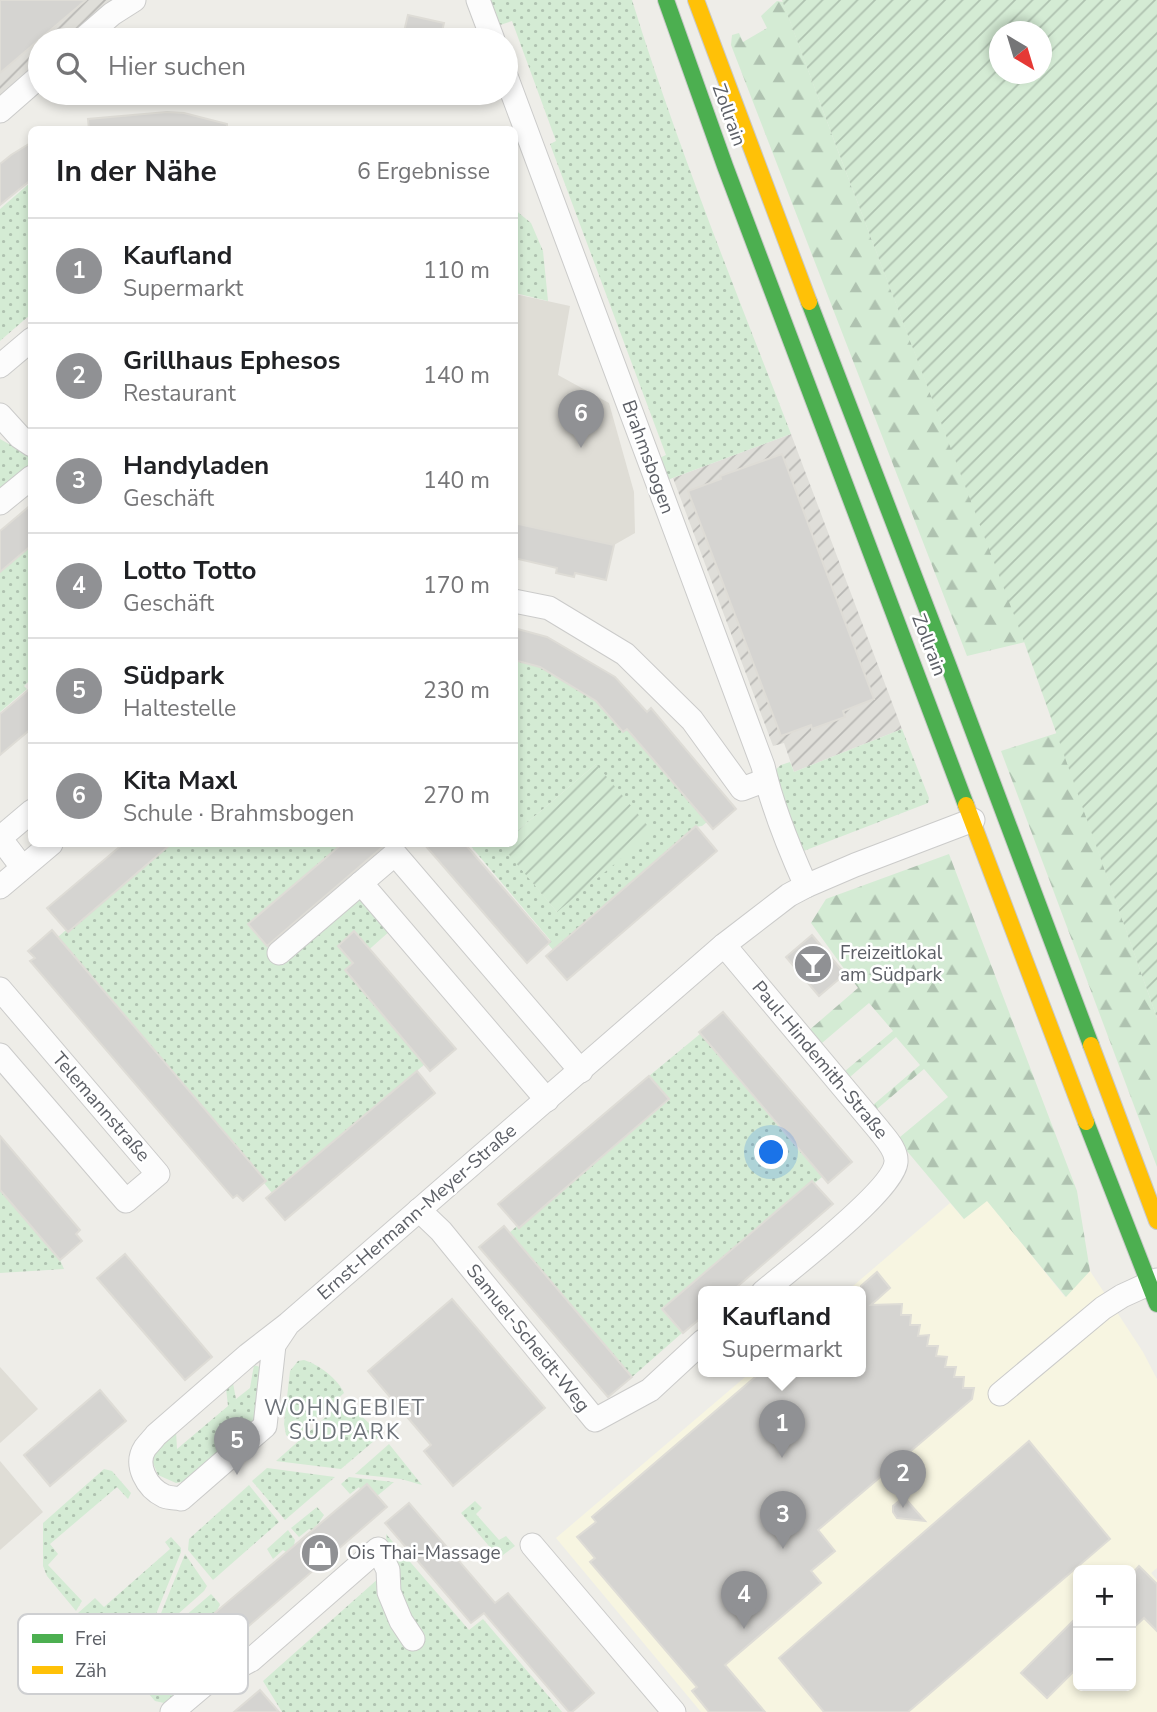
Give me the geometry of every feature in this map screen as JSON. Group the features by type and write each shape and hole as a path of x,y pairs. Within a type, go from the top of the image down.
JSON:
{"main road":[{"name":"Zollrain","path":"666,0 725,166 1154,1289"},
{"name":"Zollrain","path":"696,0 1157,1221"},
{"path":"973,820 1001,810"}],"street":[{"path":"96,28 134,0"},
{"path":"478,0 488,28"},
{"path":"0,111 28,86"},
{"name":"Brahmsbogen","path":"513,105 518,126"},
{"name":"Brahmsbogen","path":"521,139 763,766 794,860 806,886"},
{"path":"0,366 28,342"},
{"path":"0,415 20,438 28,443"},
{"path":"0,503 28,480"},
{"path":"518,602 549,608 625,654 692,720 742,789 766,780"},
{"path":"22,867 0,838 28,814"},
{"name":"Ernst-Hermann-Meyer-Straße","path":"288,1324 274,1345 265,1426 181,1499 164,1496 151,1486 143,1475 140,1462 144,1449 156,1435 288,1324 724,945 789,895 806,886 973,820"},
{"path":"0,887 47,847"},
{"path":"279,953 395,854 581,1071"},
{"path":"360,883 547,1100"},
{"name":"Paul-Hindemith-Straße","path":"724,945 879,1130 894,1150 897,1160 894,1170 879,1191 770,1286"},
{"name":"Telemannstraße","path":"0,989 158,1174 126,1201 0,1055"},
{"name":"Samuel-Scheidt-Weg","path":"419,1210 440,1231 595,1420 650,1390 698,1345"},
{"path":"1000,1394 1103,1308 1122,1296 1154,1289"},
{"path":"532,1545 674,1712"},
{"path":"248,1662 378,1549 388,1570 389,1592 401,1621 413,1639"},
{"path":"172,1712 193,1694"}],"shaded area":[{"path":"0,0 134,0 98,28 28,28 28,86 0,111"},
{"path":"518,295 570,306 558,375 609,403 634,492 635,533 614,545 606,580 518,559"},
{"path":"791,434 902,729 794,772 784,743 773,746 673,478"},
{"path":"987,1200 1065,1297 1090,1271 1143,1352 1157,1379 1157,1568 1151,1573 1157,1580 1157,1712 701,1712 556,1538 745,1377 866,1377 866,1286 853,1286 950,1203 964,1219"},
{"path":"0,1367 38,1409 0,1443"},
{"path":"0,1461 43,1512 0,1550"}],"green space":[{"path":"484,0 632,0 688,164 791,434 662,482 653,461 666,455 550,144 556,141 518,37 518,28 515,28 512,21 494,27"},
{"path":"782,0 1157,0 1157,1018 1022,636"},
{"path":"777,1 783,2 1025,642 967,656 731,45 732,35 739,33 743,42 767,28 761,16"},
{"path":"28,185 28,317 0,341 0,209"},
{"path":"518,212 531,223 543,251 548,301 518,294"},
{"path":"0,439 28,455 28,480 0,503"},
{"path":"28,548 28,682 24,686 27,689 0,712 0,572"},
{"path":"518,661 540,667 596,701 627,729 707,822 695,827 553,950 548,944 551,941 472,847 503,847 557,912 596,764 518,830"},
{"path":"902,729 929,798 928,803 801,852 774,771 790,762 794,772"},
{"path":"1057,733 1157,1018 1157,1167 1001,751"},
{"path":"596,764 653,832 557,912 503,847 518,847 518,830"},
{"path":"167,847 339,847 248,925 283,965 362,898 391,930 345,971 425,1064 272,1193 265,1181 58,937 66,930 68,932"},
{"path":"949,854 1077,1191 1090,1271 1066,1297 987,1201 964,1219 807,1032 858,988 811,923 826,899","holes":["869,1003 893,1031 845,1071 822,1043","896,1037 920,1065 873,1105 850,1077","924,1069 948,1097 900,1137 877,1109"]},
{"path":"700,1034 822,1177 661,1309 682,1333 632,1377 509,1233 517,1226 519,1228 669,1100 649,1076"},
{"path":"0,1190 60,1260 64,1269 0,1273"},
{"path":"304,1360 327,1373 344,1393 298,1435 289,1437 284,1424 290,1371 298,1361"},
{"path":"254,1365 260,1367 257,1417 249,1428 187,1481 176,1483 158,1475 153,1463 154,1451 176,1431 177,1449 228,1406 226,1388 233,1383 236,1399 250,1388"},
{"path":"345,1400 381,1435 341,1469 276,1461"},
{"path":"389,1444 422,1485 401,1479 355,1474"},
{"path":"267,1468 335,1477 285,1520 252,1481"},
{"path":"104,1469 112,1471 131,1493 128,1499 117,1487 50,1544 58,1554 48,1565 82,1601 76,1611 47,1576 43,1566 43,1523"},
{"path":"349,1477 394,1482 377,1496 367,1484 350,1494 341,1484"},
{"path":"249,1485 279,1522 213,1580 188,1550 189,1539"},
{"path":"475,1501 482,1508 476,1514 499,1540 506,1536 515,1546 499,1558 461,1513"},
{"path":"317,1507 324,1515 312,1530 309,1529 299,1537 291,1528"},
{"path":"288,1530 295,1540 294,1545 273,1559 267,1549"},
{"path":"386,1534 469,1630 483,1619 562,1712 282,1712 263,1681 388,1570"},
{"path":"171,1537 181,1548 181,1552 156,1614 78,1613 95,1598 104,1607 170,1549 165,1542"},
{"path":"185,1554 207,1586 178,1614 161,1614"},
{"path":"211,1594 220,1604 214,1614 187,1614"},
{"path":"149,1694 176,1694 164,1703 155,1701"}],"building":[{"path":"0,0 86,0 53,28 28,28 28,49 0,73"},
{"path":"408,15 444,23 443,28 405,28"},
{"path":"167,112 184,113 227,126 89,126 88,119"},
{"path":"28,144 28,182 0,205 0,164"},
{"path":"782,454 874,699 843,711 845,717 812,729 811,725 781,736 688,491 721,479 720,476"},
{"path":"28,507 28,548 0,572 0,531"},
{"path":"518,524 614,545 606,580 575,573 574,577 556,573 557,568 518,559"},
{"path":"518,629 547,637 615,677 647,712 651,708 736,809 713,829 627,729 623,732 596,701 540,667 518,661"},
{"path":"28,690 28,731 0,755 0,714"},
{"path":"696,826 717,851 567,980 546,956"},
{"path":"119,847 167,847 68,932 47,908"},
{"path":"338,847 382,847 267,946 248,924"},
{"path":"427,847 468,847 550,942 527,963"},
{"path":"52,930 266,1181 243,1201 237,1195 233,1198 30,961 35,958 28,951"},
{"path":"354,931 456,1049 430,1071 345,970 353,963 338,946"},
{"path":"812,935 845,974 819,996 786,957"},
{"path":"723,1012 852,1162 828,1183 699,1032"},
{"path":"417,1071 435,1093 285,1220 266,1198"},
{"path":"649,1076 669,1099 519,1228 498,1204"},
{"path":"0,1136 80,1230 76,1234 82,1241 60,1260 0,1190"},
{"path":"812,1181 833,1204 738,1286 698,1286 698,1320 683,1333 662,1309"},
{"path":"504,1226 632,1377 608,1397 479,1247"},
{"path":"125,1254 212,1357 185,1380 97,1278"},
{"path":"877,1272 890,1288 871,1305 902,1304 901,1315 911,1315 910,1325 920,1325 918,1336 929,1335 927,1346 938,1346 936,1356 947,1357 945,1367 956,1367 954,1377 964,1377 963,1388 974,1388 972,1399 818,1530 835,1551 811,1571 821,1583 725,1665 765,1712 709,1712 692,1691 697,1687 590,1562 595,1558 577,1537 596,1522 592,1517 755,1377 866,1377 866,1286 861,1286"},
{"path":"452,1299 545,1408 453,1486 424,1451 431,1445 368,1371"},
{"path":"100,1390 126,1421 50,1486 24,1455"},
{"path":"1029,1441 1110,1539 1080,1565 1073,1565 1073,1571 908,1712 824,1712 779,1658"},
{"path":"367,1484 387,1507 248,1627 248,1614 213,1614"},
{"path":"904,1497 925,1521 897,1518 893,1506"},
{"path":"409,1503 495,1603 508,1593 594,1693 569,1712 484,1613 471,1623 385,1523"},
{"path":"1139,1566 1157,1584 1157,1631 1144,1618 1136,1625 1136,1569"},
{"path":"1073,1621 1073,1672 1047,1698 1021,1673"},
{"path":"260,1690 279,1712 234,1712"}],"traffic: fast":[{"path":"666,0 725,166 966,805"},
{"path":"809,302 1091,1045"},
{"path":"1086,1122 1157,1304"}],"traffic: slow":[{"path":"696,0 809,302"},
{"path":"966,805 1086,1122"},
{"path":"1091,1045 1157,1221"}],"place":[{"name":"Kita Maxl","path":"581,448"},
{"name":"Freizeitlokal am Südpark","path":"813,964"},
{"name":"Kaufland","path":"782,1458"},
{"name":"Südpark","path":"237,1475"},
{"name":"Grillhaus Ephesos","path":"903,1508"},
{"name":"Handyladen","path":"783,1549"},
{"name":"Ois Thai-Massage","path":"320,1553"},
{"name":"Lotto Totto","path":"744,1629"}],"district":[{"name":"WOHNGEBIET SÜDPARK","path":"345,1420"}]}
